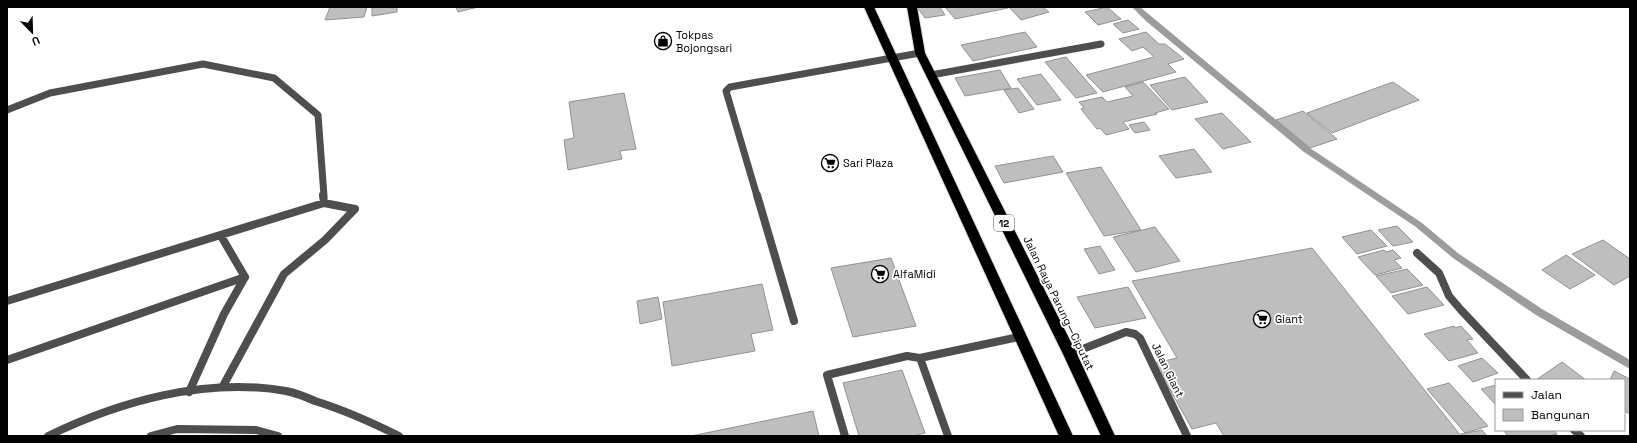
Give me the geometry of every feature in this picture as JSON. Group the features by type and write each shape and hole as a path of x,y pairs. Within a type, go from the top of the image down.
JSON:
{"highway":[{"path":"869,7 1019,337 1066,436"},
{"name":"Jalan Raya Parung—Ciputat","path":"912,7 920,53 1070,354 1108,436"}],"street":[{"path":"931,75 1101,44"},
{"path":"794,321 726,91 730,87 846,65 920,53"},
{"path":"7,110 50,93 203,64 274,78 318,115 324,203"},
{"path":"7,301 324,203 355,209 325,240 284,274 223,386"},
{"path":"221,236 245,277"},
{"path":"1417,253 1439,274 1449,296 1461,310 1526,379"},
{"path":"7,360 245,277"},
{"path":"189,392 224,314 245,277"},
{"name":"Jalan Giant","path":"1070,354 1126,332 1135,334 1140,338 1187,436"},
{"path":"846,436 827,375 907,356 920,358 1019,337"},
{"path":"920,358 948,436"},
{"path":"48,436 83,419 156,397 223,386 287,390 352,413 399,436"},
{"path":"151,436 177,428 256,430 278,436"}],"building":[{"path":"330,7 367,7 364,17 325,20"},
{"path":"372,7 397,7 397,12 372,16"},
{"path":"456,7 478,7 458,12"},
{"path":"917,7 940,7 945,15 925,18"},
{"path":"1009,7 1043,7 1049,12 1021,20"},
{"path":"1107,7 1121,19 1098,25 1085,12"},
{"path":"946,8 1008,8 955,19"},
{"path":"1128,20 1139,29 1123,33 1113,24"},
{"path":"1025,32 1037,47 973,61 961,45"},
{"path":"1146,32 1159,44 1165,44 1184,59 1168,64 1176,72 1103,92 1086,75 1154,57 1143,47 1132,51 1119,39"},
{"path":"1066,57 1097,93 1076,98 1045,62"},
{"path":"1000,70 1011,88 965,96 955,78"},
{"path":"1041,74 1061,100 1037,105 1017,79"},
{"path":"1185,77 1208,102 1172,110 1150,85"},
{"path":"1143,82 1169,109 1155,113 1157,114 1123,122 1129,129 1106,135 1100,128 1097,129 1081,109 1084,108 1079,102 1102,97 1107,102 1133,96 1125,87"},
{"path":"1393,82 1419,100 1332,133 1307,113"},
{"path":"1018,88 1034,109 1019,113 1004,90"},
{"path":"624,93 636,149 620,151 622,159 568,170 564,140 574,138 569,102"},
{"path":"1303,111 1337,139 1310,148 1276,120"},
{"path":"1222,113 1251,142 1223,149 1195,119"},
{"path":"1144,122 1150,130 1135,133 1129,125"},
{"path":"1194,149 1212,172 1176,178 1159,156"},
{"path":"1053,156 1063,172 1004,183 995,166"},
{"path":"1101,167 1141,230 1104,236 1066,173"},
{"path":"1397,226 1413,242 1393,246 1378,230"},
{"path":"1155,227 1180,261 1136,272 1113,237"},
{"path":"1371,230 1387,246 1357,254 1342,237"},
{"path":"1603,240 1630,259 1630,276 1614,285 1572,254"},
{"path":"1100,246 1115,270 1099,274 1084,249"},
{"name":"Giant","path":"1312,248 1461,436 1224,436 1216,423 1192,429 1155,363 1177,358 1132,281"},
{"path":"1384,250 1386,252 1393,250 1401,258 1394,260 1402,268 1375,275 1358,257"},
{"path":"1566,255 1595,275 1570,289 1542,270"},
{"path":"891,258 916,326 853,337 831,268"},
{"path":"1407,269 1423,285 1391,293 1376,276"},
{"path":"762,284 773,330 751,334 755,351 672,366 663,302"},
{"path":"1128,287 1146,318 1095,328 1077,297"},
{"path":"1427,287 1444,305 1408,314 1392,296"},
{"path":"658,297 662,319 640,324 637,301"},
{"path":"1454,326 1455,328 1461,326 1473,339 1467,340 1478,353 1449,361 1424,334"},
{"path":"1482,358 1498,373 1473,382 1458,366"},
{"path":"1562,362 1585,379 1537,379"},
{"path":"902,370 925,433 913,436 859,436 843,383"},
{"path":"1614,371 1630,379 1630,414 1625,412 1625,379 1610,379"},
{"path":"1449,383 1488,426 1465,433 1427,389"},
{"path":"1495,385 1495,404 1481,389"},
{"path":"813,411 819,436 691,436"},
{"path":"1482,430 1487,436 1462,436 1461,434"},
{"path":"1504,431 1555,431 1557,434 1549,436 1508,436"}],"waterway":[{"path":"1136,7 1307,150 1419,225 1456,256 1539,312 1630,365"}],"place":[{"name":"Tokpas Bojongsari","path":"663,41"},
{"name":"Sari Plaza","path":"830,163"},
{"name":"AlfaMidi","path":"880,274"},
{"name":"Giant","path":"1262,319"}]}
